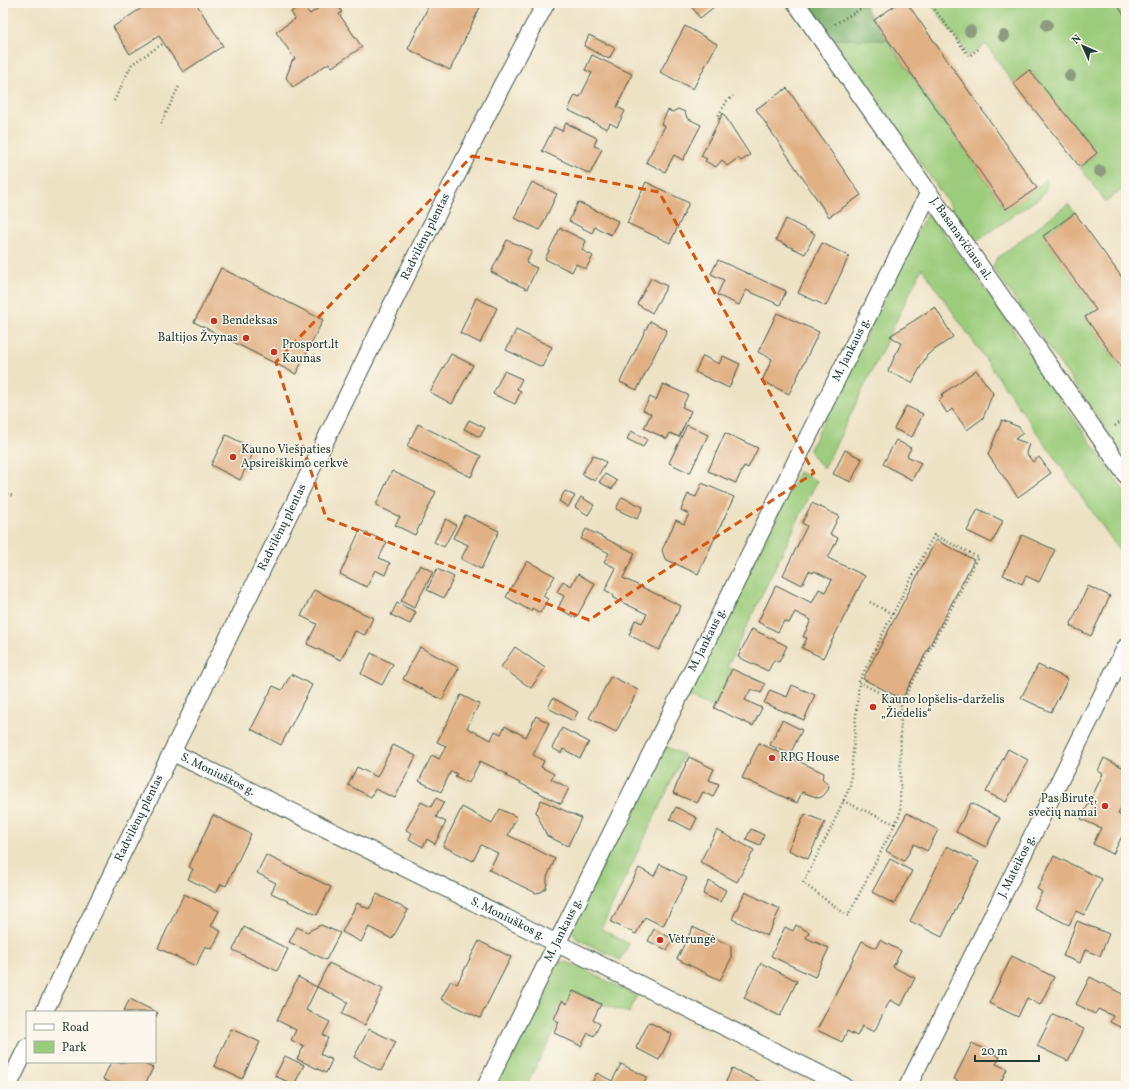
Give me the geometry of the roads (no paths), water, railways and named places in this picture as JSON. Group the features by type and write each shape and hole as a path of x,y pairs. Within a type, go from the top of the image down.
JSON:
{"street":[{"name":"Radvilėnų plentas","path":"44,1011 419,250 501,87 546,3"},
{"name":"J. Basanavičiaus al.","path":"796,3 1126,474"},
{"name":"M. Jankaus g.","path":"486,1086 929,193"},
{"name":"J. Mateikos g.","path":"908,1086 1126,647"},
{"name":"S. Moniuškos g.","path":"172,752 844,1086"},
{"path":"8,1086 26,1049"}],"place":[{"name":"Bendeksas","path":"214,321"},
{"name":"Baltijos Žvynas","path":"246,338"},
{"name":"Prosport.lt Kaunas","path":"274,352"},
{"name":"Kauno Viešpaties Apsireiškimo cerkvė","path":"233,457"},
{"name":"Kauno lopšelis-darželis „Žiedelis“","path":"873,707"},
{"name":"RPG House","path":"772,758"},
{"name":"Pas Birutę, svečių namai","path":"1105,806"},
{"name":"Vėtrungė","path":"660,940"}]}
